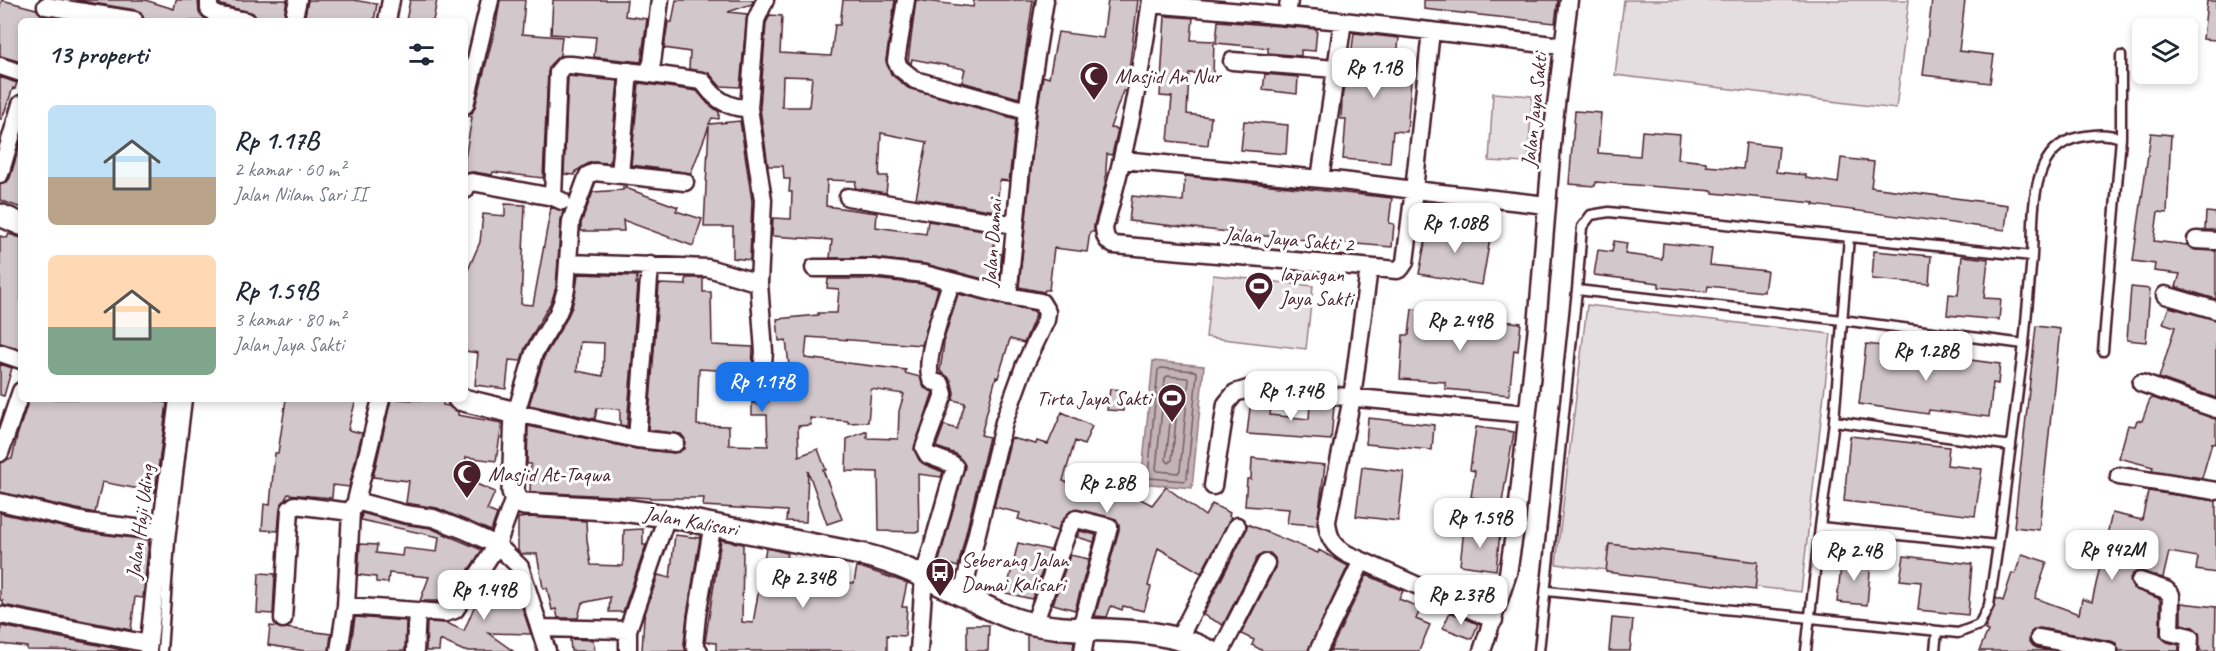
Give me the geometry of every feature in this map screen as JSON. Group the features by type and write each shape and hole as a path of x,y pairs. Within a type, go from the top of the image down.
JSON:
{"street":[{"path":"209,0 209,9 216,15 232,18"},
{"path":"294,18 298,0"},
{"path":"388,18 391,0"},
{"path":"468,92 490,0"},
{"path":"621,175 642,69 660,0"},
{"path":"760,395 764,352 759,283 763,200 749,108 756,20 765,0"},
{"path":"906,0 896,61 900,68 915,80 1027,111"},
{"name":"Jalan Damai","path":"962,595 1004,422 1024,367 1046,320 1047,312 1041,302 1008,296 1027,111 1045,0"},
{"name":"Jalan Jaya Sakti","path":"1482,651 1508,573 1513,543 1562,46 1569,0"},
{"path":"1547,205 1123,159 1140,78 1151,2 1288,8 1343,21 1562,46"},
{"path":"46,9 118,18"},
{"path":"1320,180 1343,21"},
{"path":"1414,190 1431,31"},
{"path":"1232,61 1336,69"},
{"path":"553,197 558,72 561,68 571,65 642,69 702,81 720,100 739,108 749,108"},
{"path":"0,66 18,72"},
{"path":"0,174 18,114"},
{"name":"Jalan Jaya Sakti 2","path":"1123,159 1104,228 1104,235 1108,242 1114,245 1388,270 1401,268 1405,262 1414,190"},
{"path":"346,606 445,613 454,610 497,545 514,498 516,413 534,352 562,303 566,289 572,220 588,175 596,172 685,182"},
{"path":"468,183 578,202"},
{"path":"848,197 1014,225"},
{"path":"0,215 18,223"},
{"path":"2196,240 2216,241"},
{"path":"568,263 708,268 759,283"},
{"path":"637,439 650,265"},
{"path":"814,268 873,268 924,274 951,283 1008,296"},
{"path":"1369,268 1352,398 1328,521 1330,540 1338,549 1362,561 1494,620"},
{"path":"919,651 924,576 955,467 928,455 924,448 944,394 941,384 932,381 929,375 935,332 951,283"},
{"path":"2165,295 2216,310"},
{"path":"0,353 18,359"},
{"path":"2141,383 2216,409"},
{"path":"1213,486 1226,404 1235,393 1251,388 1527,414"},
{"path":"0,453 18,400"},
{"path":"468,401 637,439 675,443"},
{"name":"Jalan Haji Uding","path":"153,649 161,531 179,402"},
{"path":"339,651 346,606 354,506 380,402"},
{"path":"2119,476 2216,491"},
{"name":"Jalan Kalisari","path":"514,498 524,504 622,510 713,523 865,555 894,562 1008,617 1034,624 1138,631 1179,638 1209,651"},
{"path":"0,502 86,522 161,531"},
{"path":"283,620 290,509 295,505 354,506 433,518 497,545 520,567 547,651"},
{"path":"628,651 628,630 667,516"},
{"path":"1034,624 1069,528 1076,519 1109,526 1084,628 1083,651"},
{"path":"699,651 694,645 696,615 713,523"},
{"path":"1179,638 1237,526"},
{"path":"1318,651 1362,561"},
{"path":"1221,651 1266,563"},
{"path":"2140,581 2166,590 2171,595 2170,632 2190,636 2188,651"},
{"path":"415,651 417,611"},
{"path":"0,615 153,649"},
{"path":"541,628 628,630"},
{"path":"2039,638 2109,651"}],"lane":[{"path":"2103,351 2121,138 2121,56"},
{"path":"1547,591 1958,633 1979,625 1989,605 2011,446 2024,344 2036,184 2051,152 2069,139 2097,134 2111,134 2121,138"},
{"path":"1539,651 1547,591 1582,228 1591,215 1609,212 2032,256"},
{"path":"1806,651 1808,619 1834,421 1849,237"},
{"path":"1577,290 1842,320 2024,344"},
{"path":"153,649 170,541 179,402"},
{"path":"1834,421 2011,446"},
{"path":"1820,527 1998,545"},
{"path":"1935,651 1937,631"}],"shaded area":[{"path":"1624,0 1909,0 1896,109 1615,75"},
{"path":"1493,93 1532,96 1528,163 1489,161"},
{"name":"lapangan Jaya Sakti","path":"1213,275 1313,286 1306,349 1206,337"},
{"path":"1587,305 1831,334 1801,592 1556,564"}],"water":[{"name":"Tirta Jaya Sakti","path":"1153,361 1204,366 1192,488 1141,483"}],"building":[{"path":"2,0 36,9 44,16 56,18 18,18 18,61 0,56 0,5"},
{"path":"75,0 145,0 174,9 176,0 198,0 199,13 204,18 143,18 141,12"},
{"path":"219,0 287,0 284,18 256,18 253,13 221,5"},
{"path":"308,0 353,0 377,4 375,18 305,18"},
{"path":"410,0 437,0 434,18 407,18"},
{"path":"500,0 525,0 522,34 562,37 560,55 550,65 548,72 543,178 493,172 492,175 468,173 468,141 472,117 468,114 472,113 475,107"},
{"path":"553,0 627,0 625,16 647,19 641,62 594,57 596,37 551,34"},
{"path":"676,0 753,0 752,4 728,12 747,14 740,87 720,86 709,73 689,69 690,52 664,48 668,22 672,22"},
{"path":"843,0 895,0 886,60 891,74 908,88 1016,119 1009,181 1000,180 996,211 916,198 927,142 881,133 879,176 888,176 886,193 855,188 856,181 827,180 826,206 877,213 876,227 926,234 928,221 996,232 993,252 1002,254 999,283 925,264 874,258 830,258 832,240 772,236 773,218 791,219 792,192 789,192 790,179 784,179 783,166 768,166 760,108 766,23 770,15 782,16 780,53 831,56 835,25 840,25","holes":["783,76 812,77 809,107 782,107"]},
{"path":"916,0 973,7 974,0 1033,0 1019,98 962,82 965,69 912,59 911,64 908,61"},
{"path":"1108,0 1138,0 1126,91 1123,91 1110,128 1118,129 1112,155 1107,154 1105,185 1094,232 1090,232 1087,252 1054,248 1049,290 1044,292 1019,287 1037,112 1043,76 1049,78 1058,32 1103,38"},
{"path":"1424,0 1558,0 1555,23 1424,9"},
{"path":"1932,0 1965,0 1959,51 1994,55 1990,83 1923,75"},
{"path":"2207,1 2216,1 2216,40 2203,39"},
{"path":"1165,16 1193,18 1191,40 1214,41 1213,74 1189,73 1187,114 1211,117 1208,145 1168,141 1172,97 1160,96"},
{"path":"1218,21 1317,29 1315,51 1301,50 1301,56 1268,53 1268,48 1216,43"},
{"path":"1354,33 1399,38 1396,66 1412,67 1407,132 1393,131 1390,163 1343,159 1346,119 1341,119 1342,99"},
{"path":"1265,74 1298,77 1297,94 1263,90"},
{"path":"568,76 618,81 610,163 591,162 576,171 575,175 564,174"},
{"path":"0,77 17,83 2,119 0,119"},
{"path":"639,83 697,91 708,104 719,112 719,119 712,118 709,124 740,121 752,201 750,260 733,258 733,227 704,227 709,126 691,173 631,165"},
{"path":"1575,111 1601,113 1598,153 1640,156 1642,131 1680,134 1678,159 1706,162 1706,166 1743,169 1746,143 1779,147 1776,172 1806,175 1806,178 1838,183 1841,158 1874,162 1871,187 2008,205 2005,230 1813,205 1814,203 1713,193 1713,191 1596,182 1595,186 1569,184"},
{"path":"1244,121 1288,125 1286,154 1241,150"},
{"path":"2151,133 2171,135 2167,213 2158,212 2154,241 2187,245 2195,250 2216,251 2216,299 2176,287 2180,274 2154,271 2155,264 2133,261"},
{"path":"18,151 18,207 0,200 0,184 7,182"},
{"path":"1185,176 1392,198 1389,223 1394,224 1392,247 1129,221 1132,196 1183,201"},
{"path":"623,187 678,207 676,211 702,219 693,246 623,220 624,231 581,231 581,223 593,192 623,190"},
{"path":"505,204 525,205 521,304 533,305 551,207 563,211 556,287 552,300 525,348 521,361 509,360 506,389 475,385 478,353 468,351 468,270 480,242 483,214 505,216"},
{"path":"2206,212 2216,213 2216,230 2205,230"},
{"path":"1429,222 1491,233 1482,285 1419,274"},
{"path":"9,234 18,237 18,348 0,343 0,236 7,238"},
{"path":"1614,241 1627,243 1625,254 1662,259 1663,243 1712,248 1710,265 1767,271 1764,292 1708,286 1707,292 1659,287 1659,283 1594,275 1598,250 1612,252"},
{"path":"1874,251 1931,256 1929,284 1872,279"},
{"path":"1962,256 1988,259 1984,298 2001,299 1999,320 1947,315 1949,294 1958,295"},
{"path":"578,274 637,276 627,426 620,425 620,409 597,408 595,419 529,405 544,357 566,320 576,290","holes":["580,342 604,343 603,376 577,371"]},
{"path":"686,278 703,278 703,292 711,292 712,345 753,347 752,372 699,369 697,425 729,426 729,445 768,446 767,415 752,415 752,401 758,405 764,405 771,395 783,395 781,375 790,374 786,340 779,341 777,319 818,315 818,313 837,313 839,289 827,288 828,279 872,279 922,284 938,289 922,345 807,337 805,358 906,370 905,373 920,377 924,388 933,392 914,449 919,460 924,464 943,472 941,477 918,474 919,532 879,531 878,472 846,471 847,439 867,431 867,438 898,439 899,411 904,394 871,389 868,422 848,423 848,421 810,418 811,425 798,426 799,456 818,449 826,470 823,470 842,519 827,524 808,471 806,522 786,521 787,511 703,506 704,498 530,492 531,464 527,464 528,426 636,449 674,453 684,449 685,439 681,434 648,430 659,284 686,285"},
{"path":"2131,287 2150,289 2146,342 2127,340"},
{"path":"958,294 1034,311 1036,314 1024,343 1010,339 998,378 996,377 981,435 989,437 958,567 939,561 965,465 956,454 936,447 944,425 957,429 965,403 953,400 951,380 940,371 945,336"},
{"path":"2169,307 2216,320 2216,398 2159,378 2175,327 2163,323"},
{"path":"1412,309 1521,323 1518,351 1514,350 1509,395 1445,389 1445,382 1400,379 1403,335 1409,335"},
{"path":"2036,326 2060,329 2039,530 2014,527"},
{"path":"1866,344 1933,352 1933,355 2000,364 1998,384 1993,383 1989,417 1929,410 1928,414 1859,404"},
{"path":"0,364 12,368 4,396 0,395"},
{"path":"1110,389 1125,390 1123,411 1107,410"},
{"path":"2153,398 2216,419 2216,444 2212,443 2202,478 2152,470 2153,467 2119,458 2128,425 2135,426 2137,420 2142,421 2150,399"},
{"path":"1251,399 1272,401 1270,415 1309,419 1310,404 1334,406 1331,440 1247,434"},
{"path":"28,402 167,403 155,492 102,482 95,513 0,492 0,463 12,459"},
{"path":"286,402 355,402 348,430 362,433 349,487 333,485 332,498 288,494 280,508 278,531 262,530 264,504 270,505 275,453 278,453"},
{"path":"390,402 443,402 443,405 458,412 458,415 502,423 496,461 466,457 465,479 495,492 487,510 497,514 491,531 437,508 406,503 409,481 373,477"},
{"path":"1062,412 1092,426 1084,445 1075,441 1063,481 1087,488 1094,475 1152,505 1166,487 1205,516 1212,504 1230,513 1231,517 1201,573 1158,548 1144,611 1123,606 1122,610 1111,606 1107,617 1095,616 1119,530 1116,519 1073,509 1061,522 1057,531 1018,519 1020,513 994,507 1011,438 1036,444 1037,441 1048,444"},
{"path":"1368,418 1434,425 1432,450 1366,444"},
{"path":"1476,427 1514,432 1502,502 1471,497 1475,471 1470,470"},
{"path":"1850,436 1949,447 1947,465 1982,469 1975,516 1844,501"},
{"path":"1252,458 1325,465 1317,525 1287,523 1289,509 1245,506 1247,479 1251,479"},
{"path":"1362,467 1404,472 1398,521 1356,516"},
{"path":"2148,491 2216,501 2216,573 2196,570 2198,557 2169,552 2163,578 2139,571 2130,578 2133,588 2160,599 2160,636 2167,642 2179,645 2179,651 2119,651 2116,643 2111,641 2040,628 2031,632 2029,642 2037,648 2051,651 1979,651 1988,631 1985,630 1996,598 2003,601 2012,573 2015,574 2022,554 2047,562 2035,598 2079,614 2082,599 2092,602 2112,513 2142,520"},
{"path":"0,513 84,532 149,540 143,598 135,597 131,630 3,605 3,601 0,600"},
{"path":"362,513 402,524 430,528 482,550 448,601 420,601 429,577 389,573 388,583 376,582 376,577 358,575 360,544 377,545 376,553 402,556 403,548 437,552 439,537 361,520"},
{"path":"518,518 586,521 591,565 623,566 624,530 643,529 643,545 646,545 623,612 609,612 610,597 582,603 578,618 558,618 556,609 552,610 547,588 543,588 537,554 522,554 518,551"},
{"path":"1247,524 1318,553 1319,550 1348,566 1308,651 1263,651 1252,645 1254,640 1241,634 1275,568 1275,558 1270,553 1257,558 1223,625 1203,615 1246,531"},
{"path":"1464,529 1500,533 1496,570 1460,565"},
{"path":"1080,531 1096,535 1075,610 1053,604 1070,555 1089,559 1094,542 1077,537"},
{"path":"675,535 700,538 687,615 684,644 686,651 642,651 644,617 658,575 670,578"},
{"path":"721,540 743,544 742,622 753,623 766,548 787,553 784,569 811,570 811,580 854,583 857,566 907,583 902,607 907,607 905,636 887,635 887,651 716,651 716,643 705,642"},
{"path":"1018,543 1050,550 1032,599 1006,593"},
{"path":"1609,544 1758,562 1755,590 1606,572"},
{"path":"1904,556 1972,564 1968,615 1918,610 1921,582 1900,580"},
{"path":"1842,558 1871,561 1867,605 1837,602"},
{"path":"259,573 275,574 273,614 257,613"},
{"path":"491,573 514,583 531,634 488,633 513,651 464,651 440,640 439,651 426,651 427,622 447,623 464,631"},
{"path":"1367,575 1403,591 1399,599 1421,608 1416,619 1430,625 1419,651 1330,651"},
{"path":"2181,603 2216,607 2215,651 2200,651 2199,633 2193,627 2181,624"},
{"path":"1450,612 1478,624 1472,639 1443,628"},
{"path":"355,617 406,621 405,651 350,651"},
{"path":"1612,618 1633,620 1630,651 1609,651"},
{"path":"967,625 989,625 988,651 967,651"},
{"path":"1,626 128,651 27,650 27,647 0,644"},
{"path":"270,626 331,634 329,651 305,651 268,645"},
{"path":"1027,635 1074,641 1073,651 1027,651"},
{"path":"570,639 593,640 595,651 571,651"}],"place":[{"name":"Masjid An Nur","path":"1094,102"},
{"name":"lapangan Jaya Sakti","path":"1259,312"},
{"name":"Tirta Jaya Sakti","path":"1172,424"},
{"name":"Masjid At-Taqwa","path":"467,500"},
{"name":"Seberang Jalan Damai Kalisari","path":"940,598"}]}
